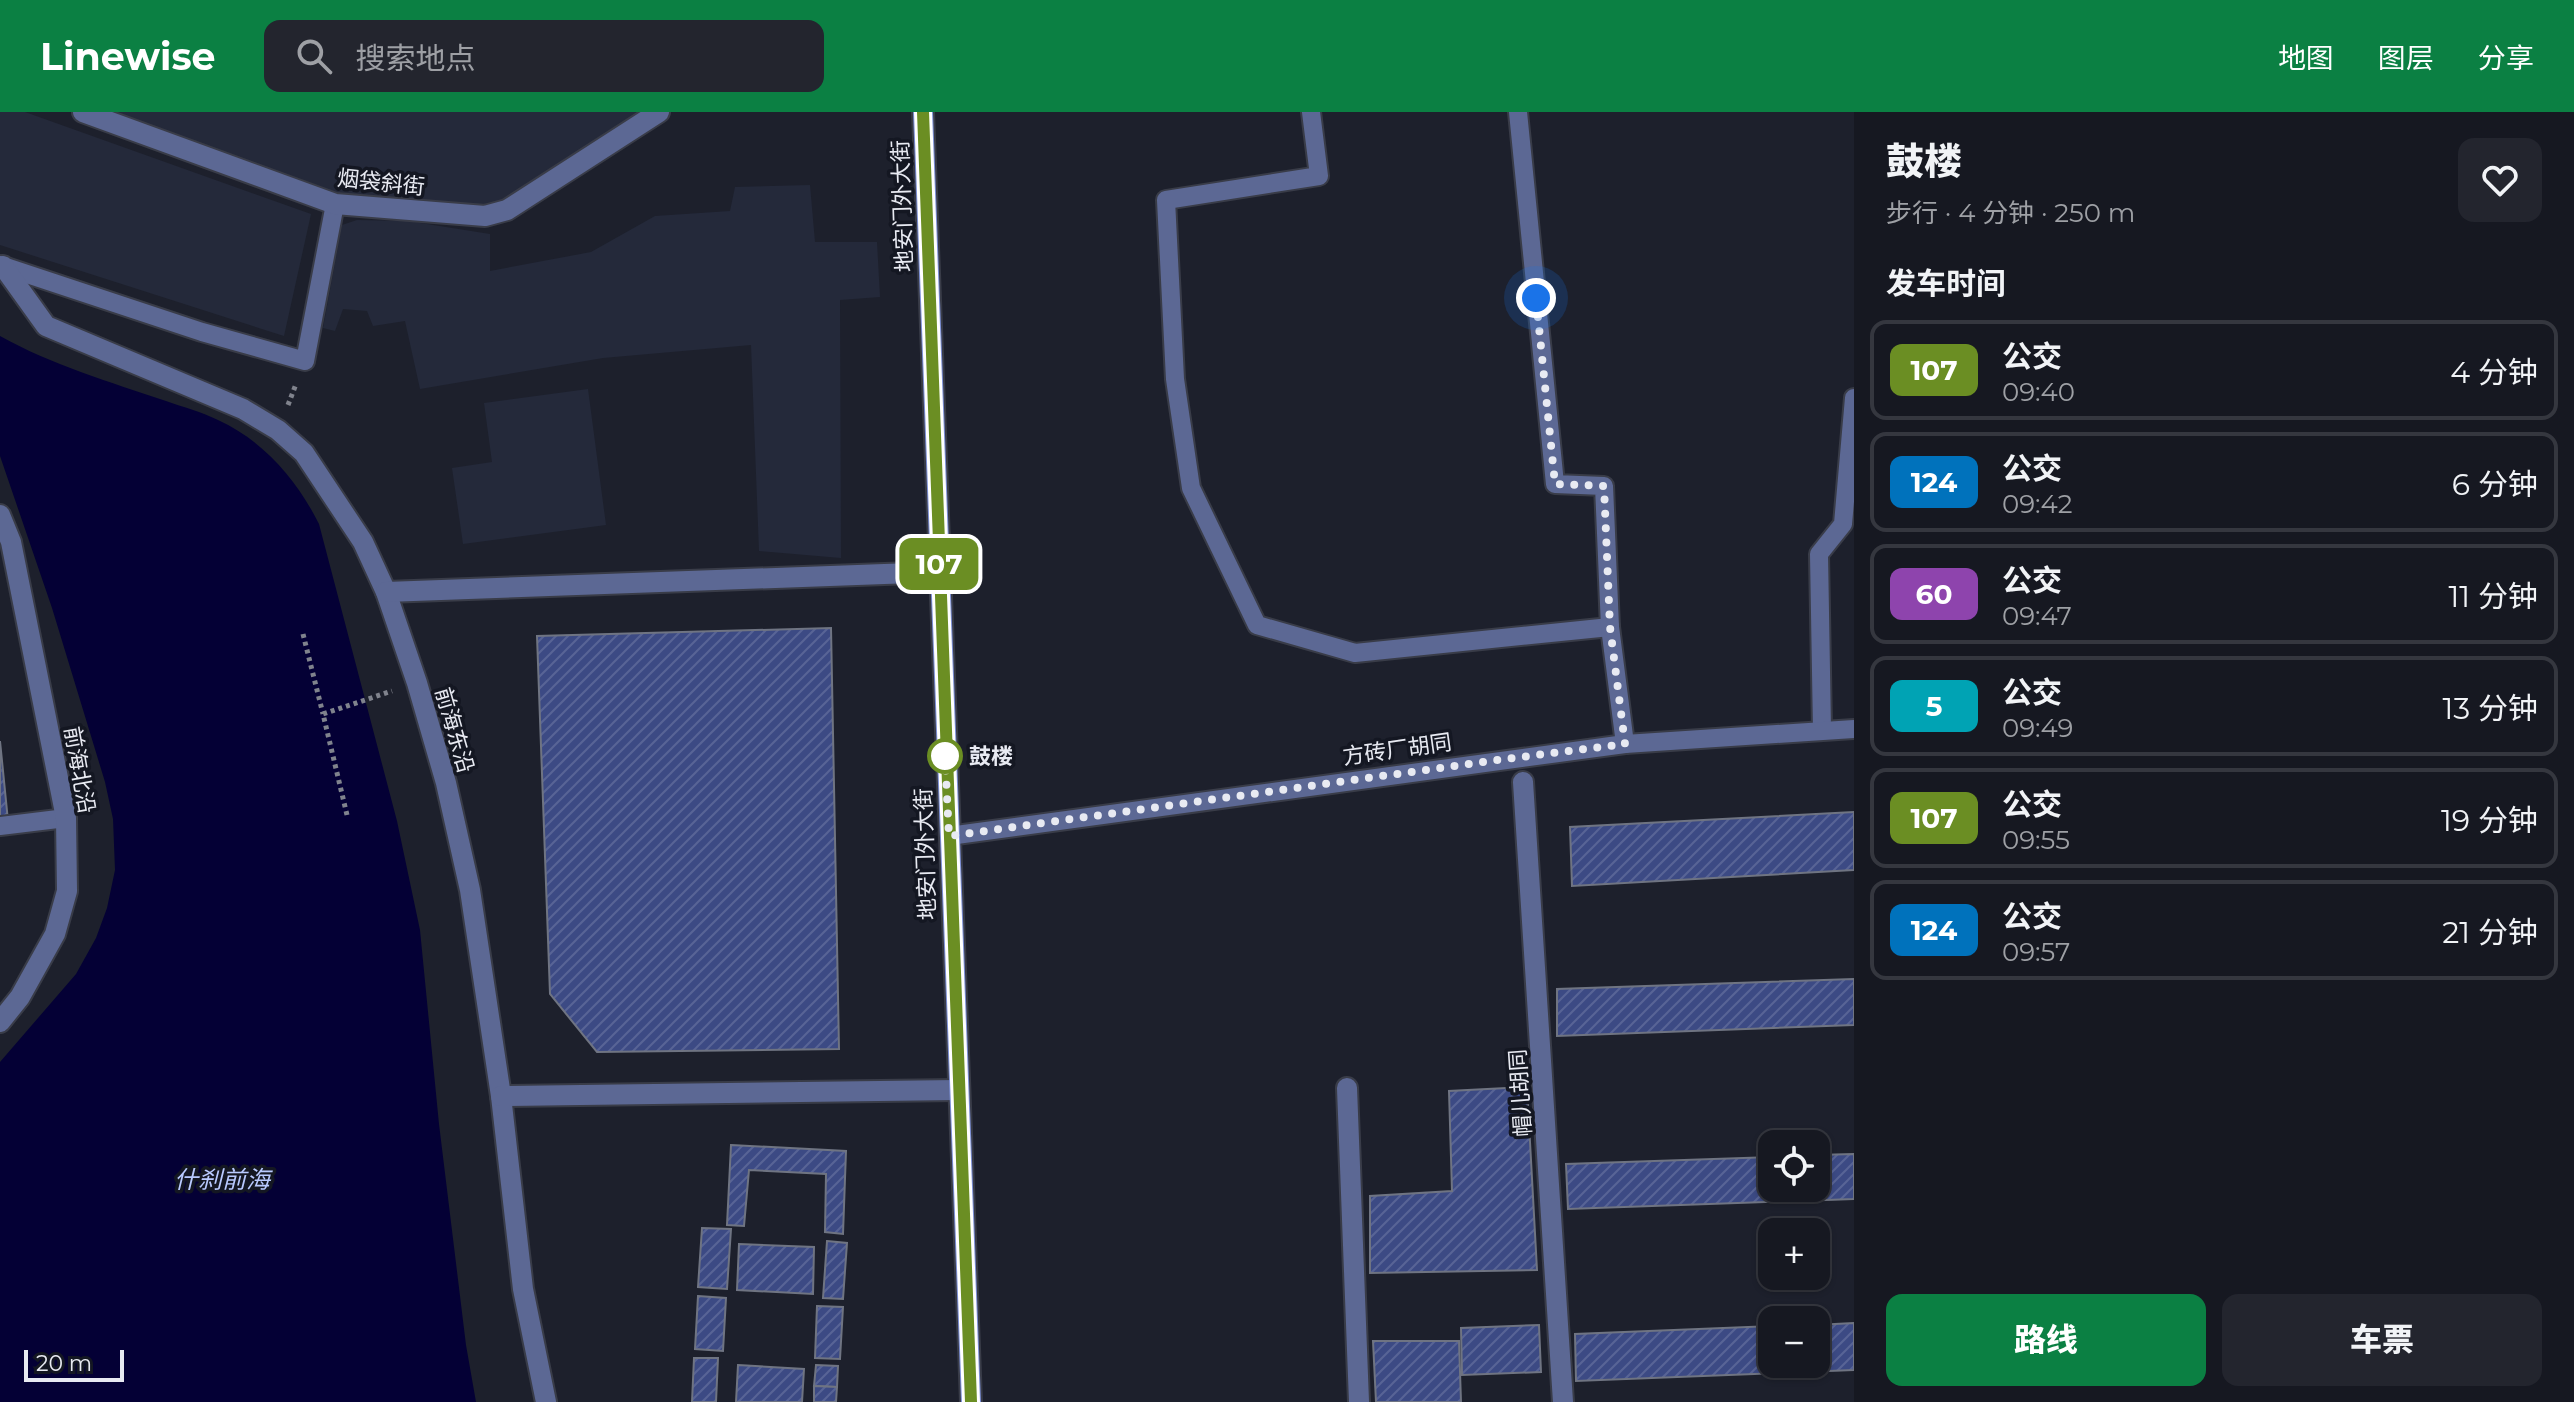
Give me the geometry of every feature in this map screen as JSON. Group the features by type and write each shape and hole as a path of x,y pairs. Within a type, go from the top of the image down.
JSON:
{"main road":[{"name":"地安门外大街","path":"923,112 971,1402"}],"street":[{"name":"烟袋斜街","path":"83,112 335,204 485,216 507,210 659,112"},
{"name":"前海东沿","path":"2,265 46,326 243,409 278,430 304,453 363,542 386,592 417,683 446,783 470,890 501,1096 523,1289 546,1402"},
{"name":"前海北沿","path":"0,515 11,542 66,818 67,891 55,934 20,997 0,1022"},
{"path":"386,592 939,572"},
{"name":"帽儿胡同","path":"1523,782 1563,1402"},
{"path":"1347,1088 1359,1402"},
{"path":"501,1096 957,1090"}],"lane":[{"path":"1311,112 1319,176 1166,200 1175,379 1191,488 1257,625 1355,653 1610,627"},
{"path":"1518,112 1555,484 1604,486 1610,627 1625,744"},
{"path":"2,265 202,332 305,361 335,204"},
{"path":"1822,730 1819,554 1843,524 1854,398"},
{"name":"方砖厂胡同","path":"949,836 1625,744 1854,729"},
{"path":"0,826 66,818"}],"path":[{"path":"278,430 305,361"},
{"path":"303,634 347,815"},
{"path":"323,714 417,683"}],"shaded area":[{"path":"0,112 25,112 311,214 284,336 0,245"},
{"path":"116,112 667,112 507,210 335,204"},
{"path":"810,185 815,242 877,242 880,297 840,300 841,558 759,551 751,345 603,358 420,389 405,321 373,326 367,311 343,309 335,331 323,328 342,225 357,220 408,221 490,234 490,271 591,252 655,216 730,211 735,187"},
{"path":"588,389 606,525 463,544 452,468 492,462 484,403"}],"water":[{"name":"什刹前海","path":"0,336 61,364 199,412 235,429 278,463 319,524 397,821 420,930 439,1124 476,1402 0,1402 0,1062 76,974 96,938 107,908 115,870 113,819 105,782 52,608 0,456"}],"building":[{"path":"831,628 839,1049 597,1052 550,994 537,636"},
{"path":"0,741 8,821 0,821"},
{"path":"1854,812 1854,870 1572,886 1570,827"},
{"path":"1854,979 1854,1025 1557,1036 1557,989"},
{"path":"1527,1087 1537,1270 1370,1273 1370,1196 1452,1191 1449,1091"},
{"path":"731,1145 846,1151 843,1234 825,1232 826,1174 749,1170 744,1226 727,1225"},
{"path":"1854,1154 1854,1199 1830,1200 1830,1155"},
{"path":"1758,1157 1758,1202 1768,1202 1568,1209 1566,1164"},
{"path":"702,1228 731,1229 727,1289 698,1287"},
{"path":"827,1241 847,1243 843,1299 823,1298"},
{"path":"739,1244 814,1247 813,1294 737,1290"},
{"path":"698,1296 726,1298 723,1351 695,1349"},
{"path":"817,1306 843,1307 840,1359 815,1358"},
{"path":"1854,1323 1854,1370 1830,1371 1830,1324"},
{"path":"1539,1325 1541,1372 1462,1375 1461,1328"},
{"path":"1758,1327 1758,1374 1576,1381 1575,1334"},
{"path":"1373,1341 1459,1341 1461,1402 1376,1402"},
{"path":"694,1358 718,1358 716,1402 692,1402"},
{"path":"738,1365 804,1369 802,1402 736,1402"},
{"path":"816,1365 838,1366 837,1387 814,1386"},
{"path":"814,1386 837,1387 836,1402 814,1402"}],"bus line":[{"name":"107","path":"923,112 971,1402"}],"place":[{"name":"鼓楼","path":"945,756"}],"route":[{"path":"945,756 949,836 1625,744 1610,627 1604,486 1555,484 1536,298"}]}
